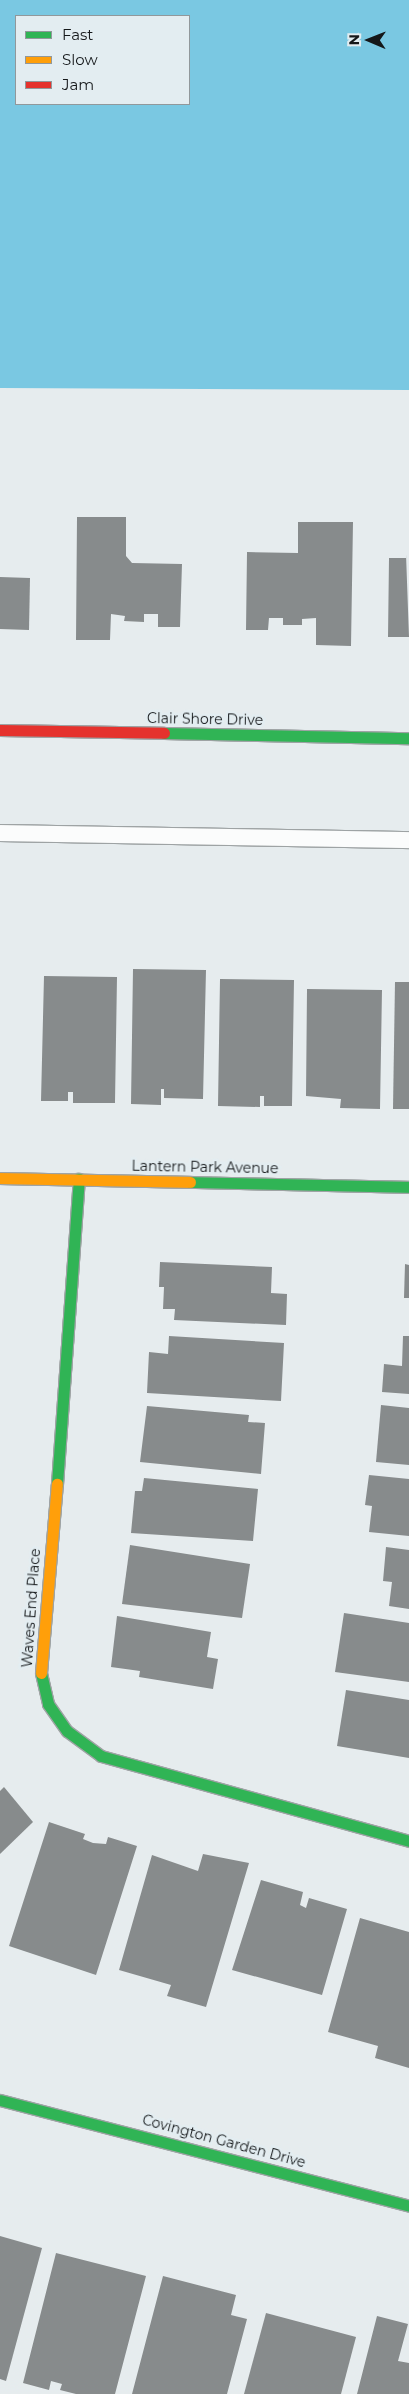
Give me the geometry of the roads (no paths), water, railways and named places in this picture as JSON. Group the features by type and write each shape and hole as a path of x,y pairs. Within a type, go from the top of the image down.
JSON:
{"street":[{"name":"Clair Shore Drive","path":"0,730 409,738"},
{"name":"Lantern Park Avenue","path":"0,1178 409,1187"},
{"name":"Waves End Place","path":"79,1179 62,1436 42,1622 41,1672 48,1704 67,1731 101,1756 409,1841"},
{"name":"Covington Garden Drive","path":"0,2092 32,2106"},
{"name":"Covington Garden Drive","path":"0,2100 32,2106 409,2206"}],"lane":[{"path":"0,833 409,840"}],"water":[{"path":"0,0 409,0 409,390 0,388"}]}
